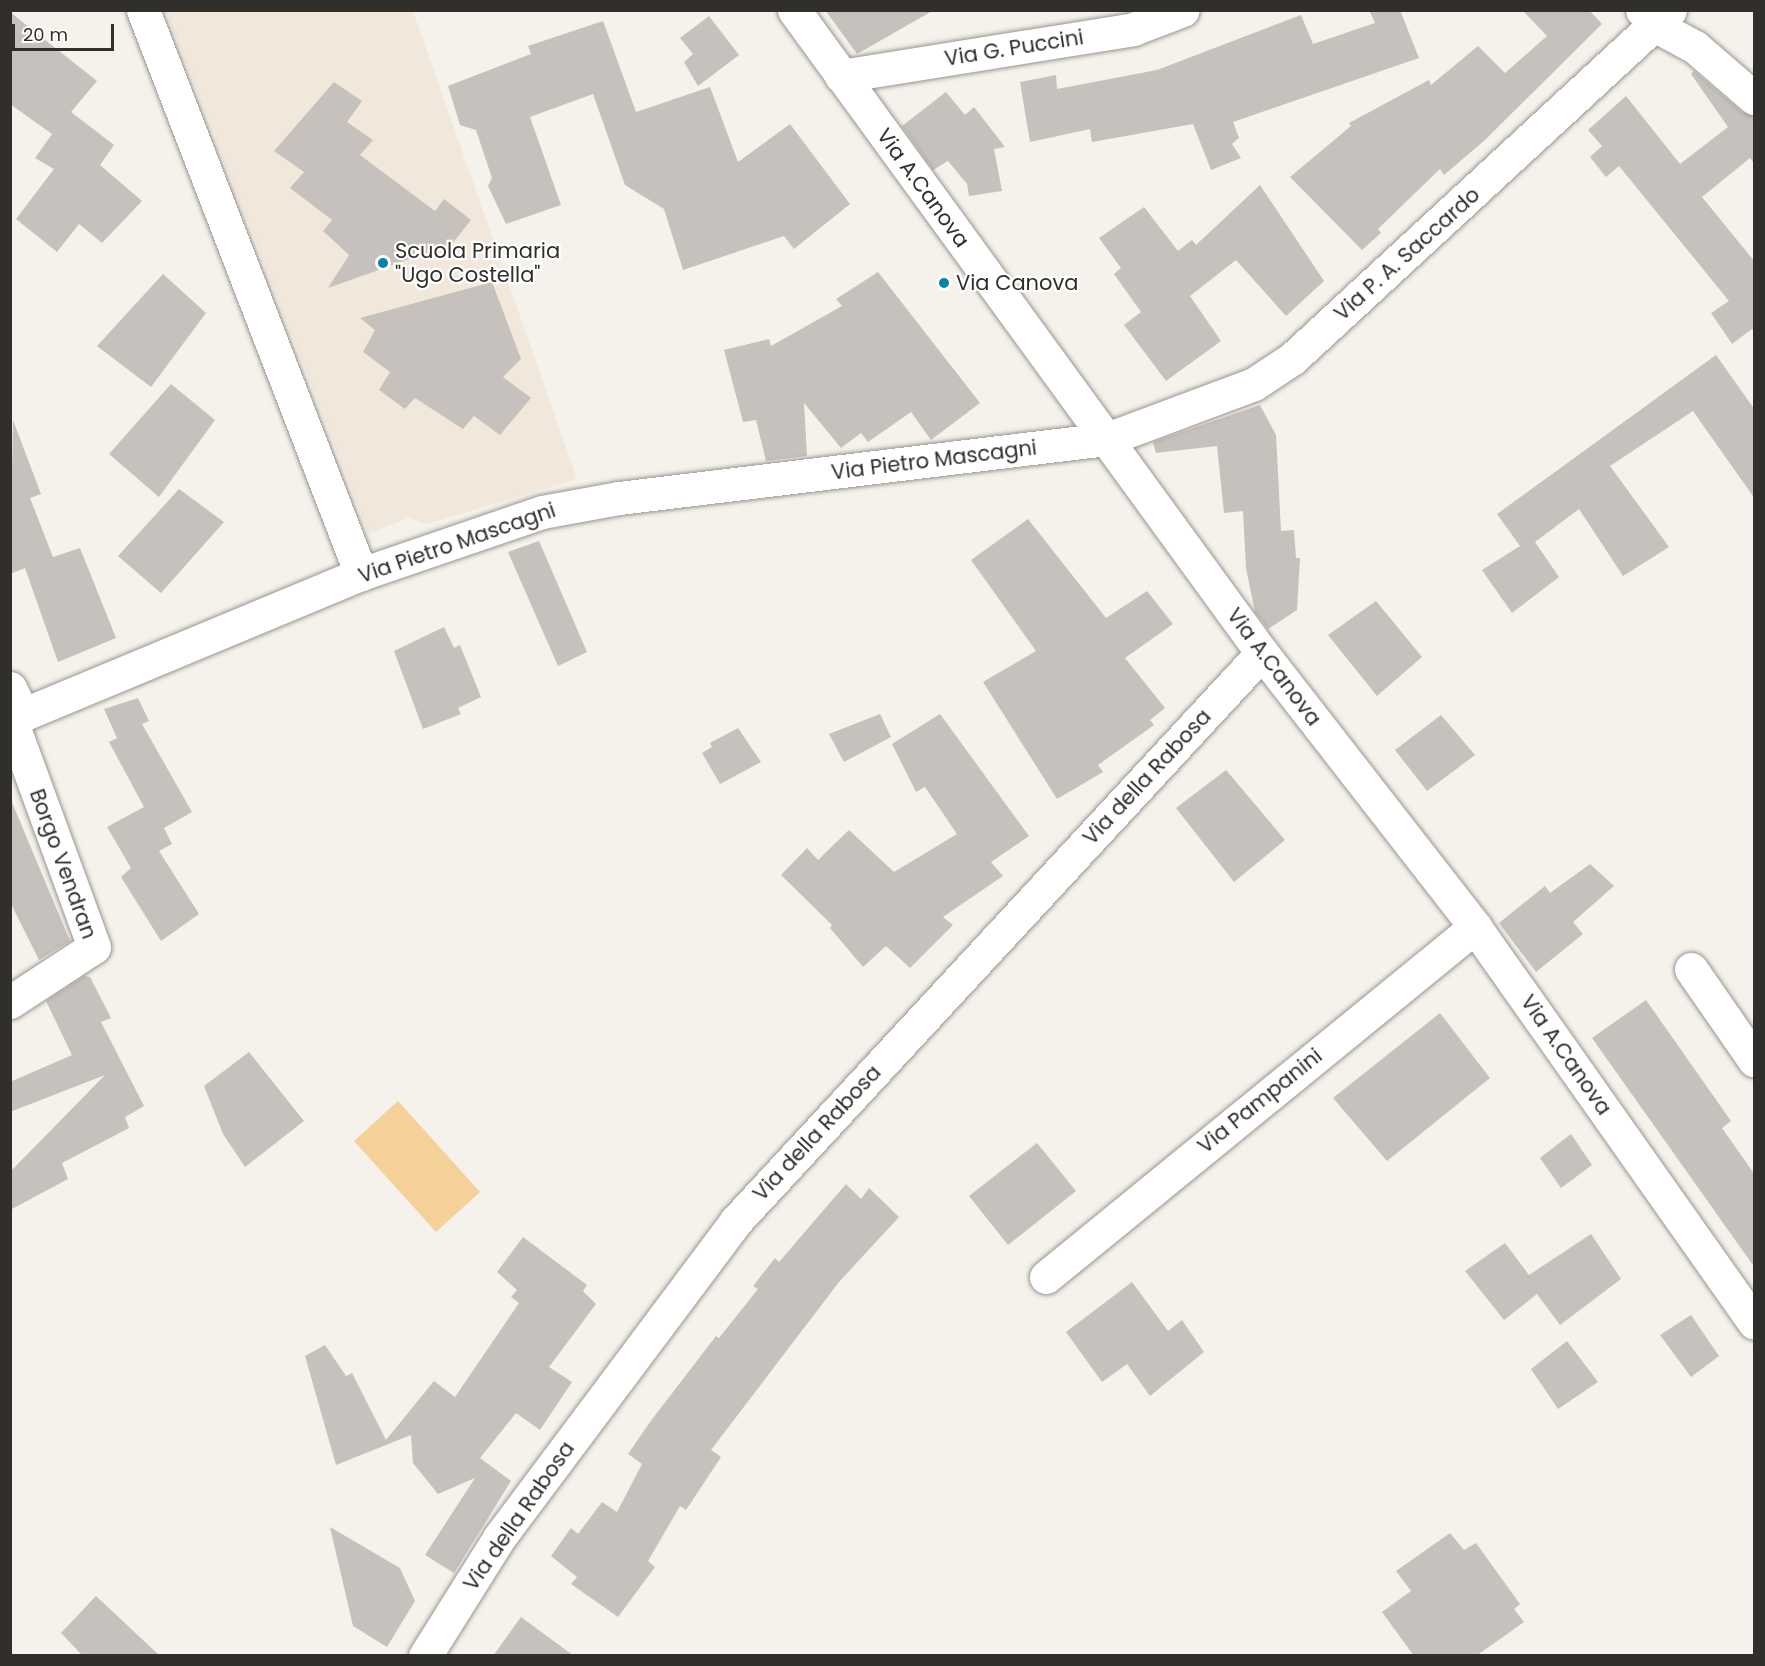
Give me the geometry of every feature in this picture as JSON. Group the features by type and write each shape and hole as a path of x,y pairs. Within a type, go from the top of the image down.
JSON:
{"street":[{"path":"143,10 361,574"},
{"name":"Via A.Canova","path":"794,10 1262,653 1474,927 1755,1323"},
{"name":"Via G. Puccini","path":"841,76 1133,29 1183,10"},
{"path":"1656,16 1755,98"},
{"name":"Via P. A. Saccardo","path":"1107,439 1254,384 1293,358 1656,16"},
{"name":"Via Pietro Mascagni","path":"14,711 361,574 494,526 575,504 1107,439"},
{"name":"Via della Rabosa","path":"424,1656 499,1538 736,1221 1262,653"},
{"name":"Borgo Vendran","path":"10,1002 94,947 14,711"},
{"name":"Via Pampanini","path":"1046,1277 1474,927"},
{"path":"1691,969 1755,1060"}],"shaded area":[{"name":"Scuola Primaria \"Ugo Costella\"","path":"166,11 413,11 577,479 427,524 408,518 369,534"},
{"path":"398,1101 480,1192 436,1232 354,1141"}],"building":[{"path":"825,10 934,10 857,54"},
{"path":"1369,10 1400,10 1419,58 1233,122 1239,138 1232,144 1241,158 1211,170 1193,124 1092,142 1090,129 1030,142 1020,82 1056,75 1057,89 1157,70 1301,15 1313,44 1375,23"},
{"path":"1522,10 1589,10 1602,24 1485,140 1444,175 1440,169 1378,229 1381,233 1362,250 1290,177 1351,126 1349,123 1429,80 1431,85 1478,46 1505,73 1547,36"},
{"path":"10,12 97,81 71,112 114,145 100,165 142,201 102,243 79,224 57,252 16,219 54,169 35,158 52,134 10,104"},
{"path":"709,16 739,55 698,86 684,62 693,54 680,38"},
{"path":"603,21 636,112 710,87 738,162 790,124 850,204 794,249 784,236 683,270 664,209 625,185 593,94 530,117 561,205 506,224 488,186 492,178 476,130 460,125 448,86 531,54 528,46"},
{"path":"1694,71 1742,112 1755,116 1755,165 1750,158 1702,197 1755,262 1755,332 1752,329 1732,344 1711,313 1729,301 1619,166 1606,177 1590,157 1602,146 1588,130 1626,96 1680,164 1728,127 1691,74"},
{"path":"334,82 362,101 347,122 373,140 360,155 435,211 444,199 471,220 452,244 328,288 349,255 323,231 332,220 290,188 304,172 274,151"},
{"path":"946,92 965,115 974,107 1005,147 994,149 1002,191 969,196 967,184 948,161 933,170 902,126"},
{"path":"1260,185 1324,281 1286,316 1236,260 1190,296 1221,341 1166,381 1124,325 1141,312 1114,274 1121,268 1099,238 1144,207 1178,251 1192,240 1196,245"},
{"path":"878,272 980,403 931,440 911,412 868,442 861,433 841,448 804,403 807,456 766,461 756,420 743,422 724,350 769,339 771,346 842,306 836,299"},
{"path":"163,274 206,313 151,387 97,346"},
{"path":"492,282 521,359 503,377 531,398 500,435 474,416 463,429 415,398 405,409 379,390 390,372 363,352 375,330 360,318"},
{"path":"1716,355 1755,410 1755,499 1693,411 1610,466 1669,547 1623,576 1579,509 1535,542 1559,577 1512,613 1482,570 1520,546 1497,514"},
{"path":"171,384 215,420 159,497 109,454"},
{"path":"1260,405 1276,435 1281,531 1294,530 1296,558 1300,558 1297,610 1268,629 1255,612 1246,568 1243,511 1224,513 1217,446 1156,453 1153,442"},
{"path":"13,420 41,494 30,498 53,557 80,548 116,638 58,662 25,568 10,574"},
{"path":"179,489 224,522 161,593 118,556"},
{"path":"1028,519 1106,618 1147,591 1173,624 1125,658 1165,708 1150,720 1154,725 1098,765 1103,772 1057,799 983,682 1036,651 971,560"},
{"path":"539,541 587,652 558,666 508,552"},
{"path":"1376,601 1422,657 1377,696 1328,635"},
{"path":"444,627 454,648 460,645 481,697 458,708 461,714 423,729 394,651"},
{"path":"138,698 149,721 142,724 192,812 164,828 172,844 159,851 199,914 161,941 121,877 131,868 107,827 144,807 109,742 117,738 104,709"},
{"path":"880,714 891,737 844,762 829,734"},
{"path":"940,714 1029,836 991,862 1003,876 943,917 953,925 910,968 886,946 863,967 830,928 832,925 781,875 807,848 818,860 849,830 894,872 957,834 925,787 916,792 892,744"},
{"path":"1441,715 1475,755 1427,791 1395,750"},
{"path":"738,728 761,762 720,784 702,753 712,747 710,743"},
{"path":"1226,770 1285,840 1234,882 1176,808"},
{"path":"11,800 70,941 39,960 10,902"},
{"path":"1590,864 1614,886 1573,922 1583,934 1536,972 1499,923 1545,886 1550,893"},
{"path":"84,976 90,977 111,1018 101,1022 144,1106 125,1117 129,1128 62,1163 68,1179 10,1210 10,1172 105,1075 10,1112 10,1082 72,1055 46,1001"},
{"path":"1646,1000 1731,1121 1722,1128 1755,1175 1755,1268 1592,1038"},
{"path":"1440,1013 1490,1078 1387,1161 1333,1098"},
{"path":"249,1052 304,1121 245,1167 223,1134 204,1086"},
{"path":"1571,1134 1592,1165 1561,1188 1540,1158"},
{"path":"1037,1143 1076,1191 1008,1245 969,1196"},
{"path":"846,1184 861,1199 869,1188 899,1217 839,1282 711,1450 721,1457 686,1510 680,1506 648,1561 655,1567 618,1617 571,1584 577,1577 551,1556 571,1528 578,1534 602,1502 617,1512 642,1464 628,1454 650,1422 716,1336 719,1338 758,1289 753,1286 775,1258 779,1262"},
{"path":"1591,1234 1621,1279 1560,1325 1537,1294 1504,1320 1465,1271 1505,1243 1529,1275"},
{"path":"523,1237 587,1285 583,1291 596,1304 549,1367 572,1382 540,1430 516,1413 480,1458 511,1481 454,1573 425,1555 475,1478 438,1494 413,1463 411,1435 336,1465 305,1356 325,1345 346,1376 352,1373 386,1440 434,1381 455,1397 519,1303 511,1297 517,1290 497,1272"},
{"path":"1132,1282 1168,1331 1182,1320 1204,1352 1150,1396 1127,1364 1102,1382 1066,1332"},
{"path":"1691,1315 1719,1356 1691,1377 1660,1335"},
{"path":"1567,1341 1598,1382 1558,1409 1531,1369"},
{"path":"330,1527 400,1568 415,1601 387,1647 353,1626"},
{"path":"1450,1533 1464,1550 1476,1543 1520,1604 1514,1609 1524,1622 1476,1656 1414,1656 1382,1612 1411,1591 1396,1571"},
{"path":"96,1596 160,1656 83,1656 61,1633"},
{"path":"521,1617 574,1656 493,1656"}],"place":[{"name":"Scuola Primaria \"Ugo Costella\"","path":"383,263"},
{"name":"Via Canova","path":"944,283"}]}
